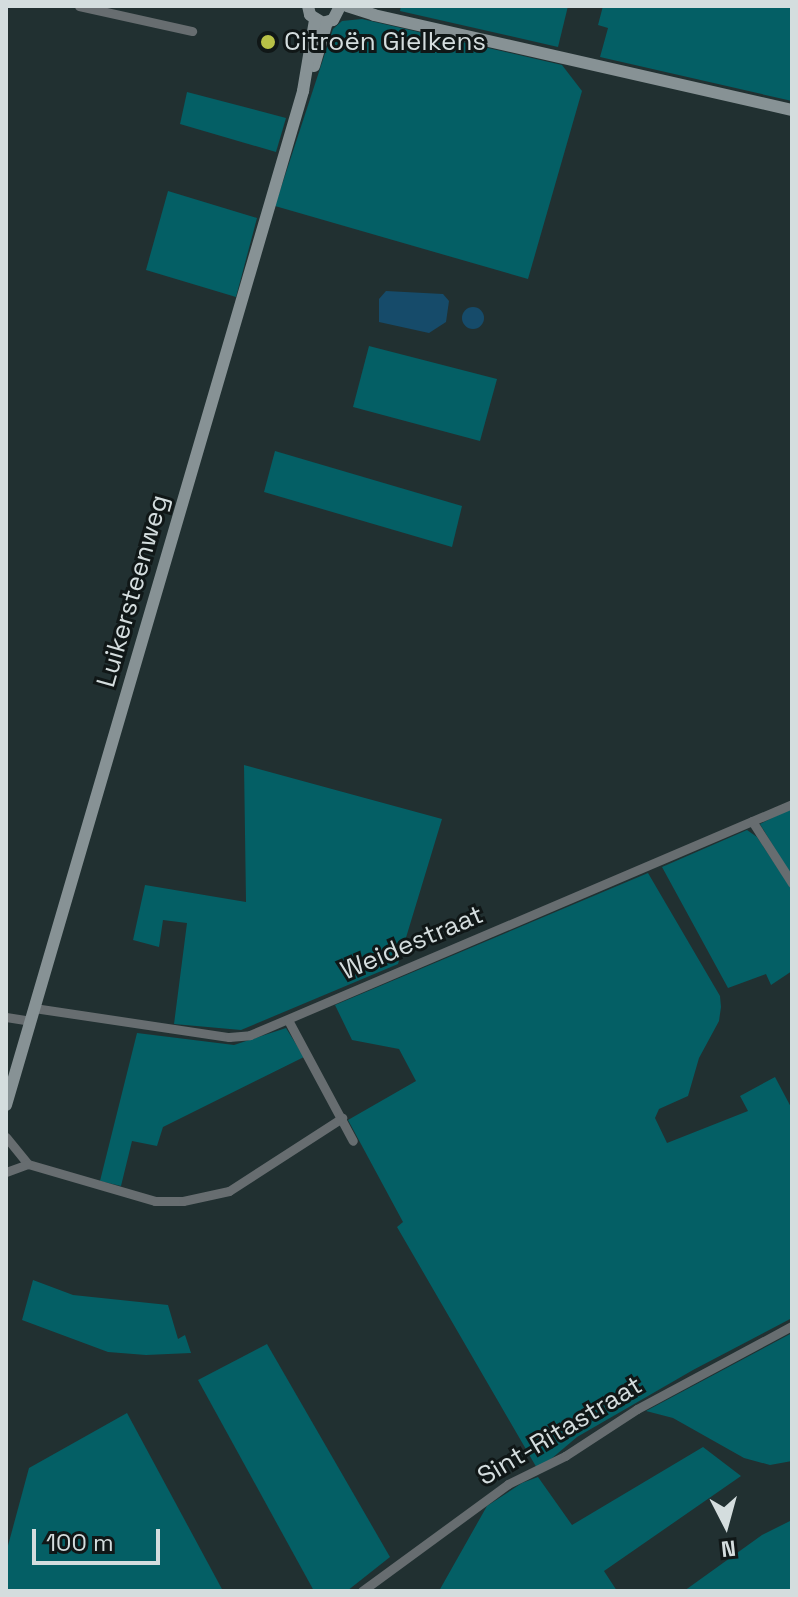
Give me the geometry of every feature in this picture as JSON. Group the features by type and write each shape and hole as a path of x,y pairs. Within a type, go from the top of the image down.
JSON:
{"main road":[{"path":"308,6 333,14 374,15 792,110"},
{"name":"Luikersteenweg","path":"6,1105 303,91 333,14"}],"street":[{"path":"79,6 192,31"},
{"name":"Weidestraat","path":"34,1008 229,1037 250,1035 792,804"},
{"path":"752,821 792,883"},
{"path":"6,1017 30,1021"},
{"path":"288,1020 353,1141"},
{"path":"6,1137 28,1164 155,1201 208,1199 252,1179 342,1118"},
{"path":"6,1172 28,1164"},
{"name":"Sint-Ritastraat","path":"362,1591 508,1484 792,1326"}],"shaded area":[{"path":"401,6 568,6 558,47 400,11"},
{"path":"603,6 792,6 792,101 600,57 608,28 598,25"},
{"path":"362,19 562,65 582,91 528,279 275,206 333,29 342,21"},
{"path":"187,92 286,118 276,152 180,124"},
{"path":"168,191 257,218 236,297 146,270"},
{"path":"386,291 443,294 449,301 446,322 429,333 379,322 379,299"},
{"path":"473,307 481,310 484,318 481,326 473,329 465,326 462,318 465,310"},
{"path":"369,346 497,379 480,441 353,407"},
{"path":"275,451 462,506 452,547 264,492"},
{"path":"244,765 442,819 398,964 241,1030 174,1024 187,923 163,920 159,947 133,940 145,885 246,902"},
{"path":"792,808 792,877 760,824"},
{"path":"747,830 757,837 792,890 792,971 771,985 766,974 728,988 662,867"},
{"path":"648,873 720,996 721,1007 719,1021 699,1058 688,1096 659,1109 655,1118 667,1143 748,1111 740,1096 775,1077 792,1109 792,1318 693,1370 577,1437 538,1470 397,1227 403,1222 348,1120 416,1081 399,1049 352,1040 335,1005"},
{"path":"286,1028 304,1057 163,1127 157,1146 132,1141 121,1186 100,1181 137,1033 234,1045"},
{"path":"33,1280 73,1295 168,1305 178,1339 185,1335 191,1353 146,1355 108,1352 22,1320"},
{"path":"792,1333 792,1461 770,1465 744,1458 673,1418 646,1411"},
{"path":"267,1344 390,1557 347,1591 314,1591 198,1380"},
{"path":"127,1413 223,1591 6,1591 6,1553 29,1468"},
{"path":"703,1447 741,1476 604,1571 617,1591 439,1591 487,1506 522,1483 538,1477 572,1525"},
{"path":"792,1520 792,1591 684,1591 762,1535"}],"place":[{"name":"Citroën Gielkens","path":"268,42"}]}
